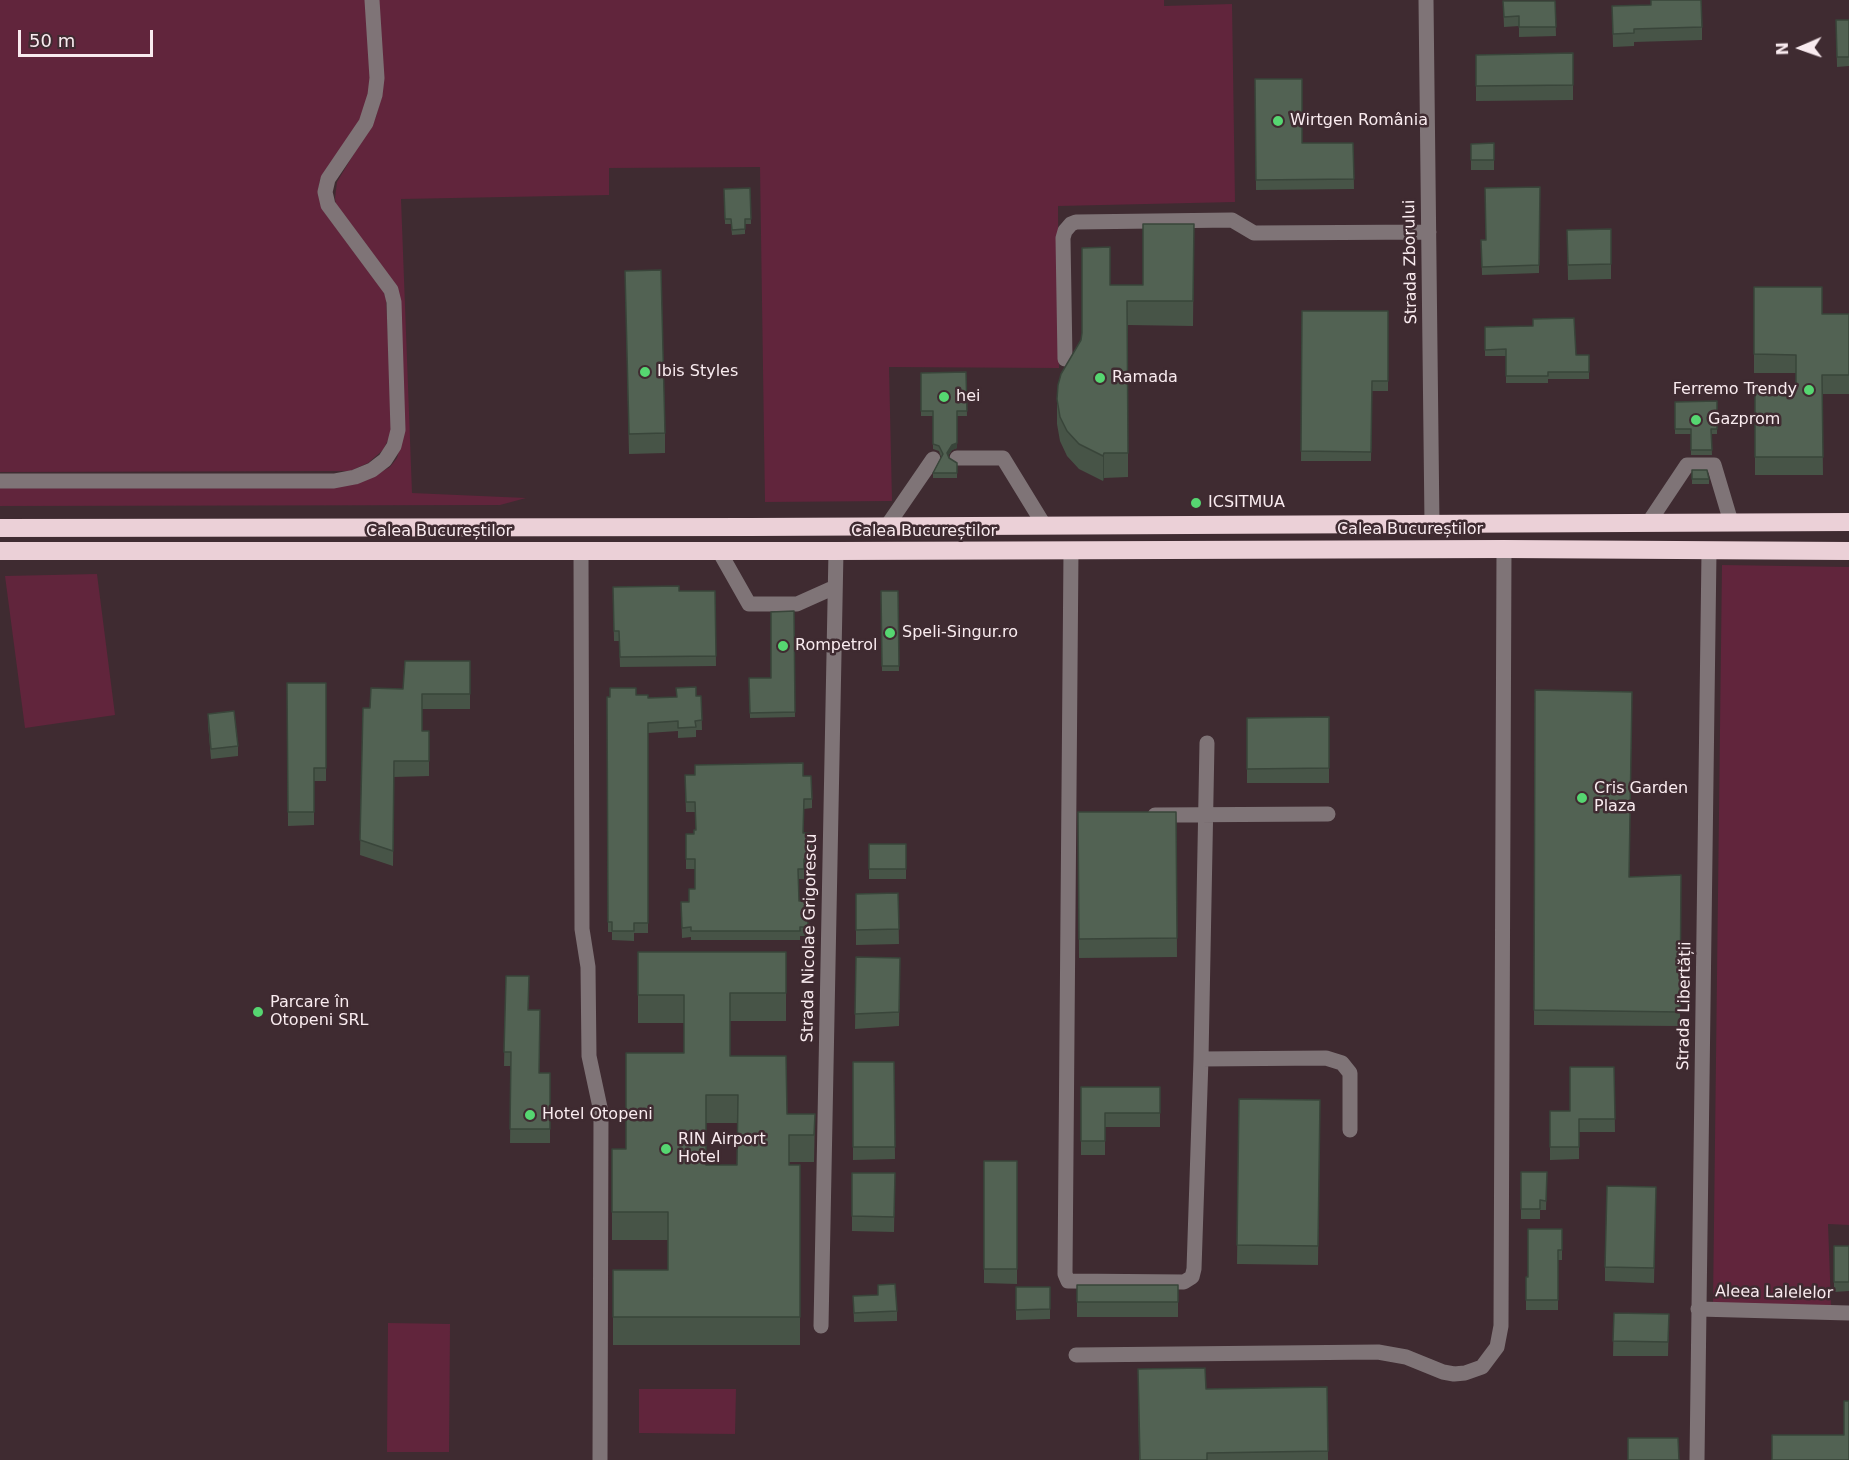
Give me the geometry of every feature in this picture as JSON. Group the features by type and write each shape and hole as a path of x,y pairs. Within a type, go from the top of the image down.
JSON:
{"highway":[{"name":"Calea Bucureștilor","path":"0,528 1849,522"},
{"name":"Calea Bucureștilor","path":"0,552 1504,549 1709,552 1849,551"}],"street":[{"path":"0,481 334,481 355,477 372,470 385,460 394,446 399,430 394,302 391,290 328,206 325,192 328,179 366,123 375,94 377,78 372,0"},
{"name":"Strada Zborului","path":"1426,0 1432,524"},
{"path":"1065,359 1063,238 1065,231 1076,222 1232,220 1254,233 1429,232"},
{"path":"957,458 1003,458 1044,525"},
{"path":"887,526 933,459"},
{"path":"1650,522 1687,465 1714,465 1731,522"},
{"path":"1076,1355 1378,1352 1406,1357 1454,1374 1482,1367 1497,1347 1501,1326 1504,549"},
{"path":"719,550 749,604 797,604 835,587"},
{"path":"1071,550 1074,816 1065,1274 1068,1281 1184,1282 1192,1277 1202,1059 1207,743"},
{"path":"581,551 582,929 588,967 589,1056 601,1112 600,1460"},
{"name":"Strada Nicolae Grigorescu","path":"821,1326 836,551"},
{"name":"Strada Libertății","path":"1697,1460 1709,552"},
{"path":"1137,816 1328,814"},
{"path":"1202,1059 1326,1058 1342,1063 1350,1073 1350,1130"},
{"name":"Aleea Lalelelor","path":"1698,1309 1849,1312"}],"shaded area":[{"path":"0,0 366,0 371,76 369,93 360,122 320,179 318,193 323,210 383,290 386,299 392,412 391,434 383,450 368,463 350,471 0,472"},
{"path":"376,0 1164,0 1164,6 1232,4 1235,202 1058,206 1059,368 889,367 892,501 765,502 760,167 609,168 609,195 401,199 412,493 526,498 500,505 0,506 0,484 365,481 390,467 397,458 403,436 396,298 336,205 335,198 337,182 376,117 381,97"},
{"path":"1722,565 1849,567 1849,1225 1828,1224 1831,1305 1713,1304"},
{"path":"97,574 115,715 25,728 5,576"},
{"path":"388,1323 450,1324 449,1452 387,1452"},
{"path":"639,1389 736,1389 735,1434 639,1433"}],"building":[{"path":"1651,0 1701,0 1702,27 1634,29 1634,33 1613,34 1612,6 1651,5"},
{"path":"1503,1 1555,1 1556,27 1519,27 1519,16 1504,17"},
{"path":"1836,20 1849,20 1849,57 1837,57"},
{"path":"1573,53 1573,85 1476,86 1476,55"},
{"name":"Wirtgen România","path":"1255,79 1302,79 1302,143 1353,143 1354,179 1256,180"},
{"path":"1494,143 1494,160 1471,160 1471,144"},
{"path":"1540,187 1539,265 1482,267 1481,240 1486,240 1485,188"},
{"path":"750,188 751,219 745,219 745,229 732,230 731,219 725,219 724,189"},
{"path":"1143,224 1194,224 1193,301 1127,301 1128,453 1104,453 1103,456 1079,444 1067,431 1060,417 1057,399 1058,385 1061,374 1081,340 1082,248 1110,247 1110,285 1143,285"},
{"path":"1611,229 1611,264 1568,265 1567,230"},
{"name":"Ibis Styles","path":"661,270 665,433 629,434 625,271"},
{"name":"Ferremo Trendy","path":"1754,287 1822,287 1822,314 1849,314 1849,375 1822,375 1823,457 1755,457 1755,389 1796,389 1796,355 1754,354"},
{"path":"1302,311 1388,311 1388,381 1372,381 1371,452 1301,451"},
{"path":"1574,318 1576,355 1589,355 1589,372 1548,372 1548,376 1506,376 1506,349 1485,350 1485,327 1533,326 1533,319"},
{"path":"966,372 967,411 957,411 957,443 952,445 947,453 949,458 957,463 957,473 933,473 943,454 939,446 933,444 933,411 921,411 921,373"},
{"name":"Gazprom","path":"1717,401 1717,429 1711,429 1712,450 1691,450 1691,429 1675,429 1675,402"},
{"path":"1692,470 1707,470 1709,479 1692,479"},
{"path":"679,586 679,591 715,591 716,656 620,657 619,631 614,631 613,587"},
{"name":"Speli-Singur.ro","path":"881,591 898,591 899,666 882,666"},
{"path":"794,611 795,712 750,713 749,678 771,678 771,612"},
{"path":"405,661 470,661 470,694 422,694 422,731 429,731 429,761 394,761 393,851 360,840 363,708 370,708 371,688 403,689"},
{"path":"287,683 326,683 326,768 314,768 314,812 288,812"},
{"path":"696,687 696,696 701,696 702,720 695,721 696,727 678,728 678,721 648,723 648,923 634,923 634,931 612,931 612,922 608,922 607,697 610,697 610,688 636,688 636,695 648,695 648,698 677,697 676,688"},
{"name":"Cris Garden Plaza","path":"1535,690 1632,692 1629,877 1681,875 1680,1012 1534,1010"},
{"path":"234,711 238,746 211,749 208,714"},
{"path":"1329,717 1329,768 1247,769 1247,718"},
{"path":"803,763 803,776 811,776 812,799 804,799 803,833 812,833 812,859 804,859 804,869 798,869 799,901 807,900 808,927 800,927 800,931 691,931 691,927 682,928 681,902 689,902 689,889 695,889 695,859 686,859 686,834 694,834 696,830 695,802 686,802 685,775 695,775 695,765"},
{"path":"1078,812 1176,812 1177,938 1079,939"},
{"path":"869,844 906,844 906,869 869,869"},
{"path":"898,893 899,929 856,930 856,894"},
{"name":"RIN Airport Hotel","path":"638,952 786,952 786,993 730,993 730,1056 786,1056 787,1114 815,1114 814,1135 789,1135 789,1165 800,1165 800,1317 613,1317 613,1270 668,1270 668,1212 612,1212 612,1149 626,1149 626,1053 684,1053 684,995 638,995","holes":["706,1095 738,1095 737,1165 706,1165"]},
{"path":"856,957 900,958 899,1012 855,1014"},
{"path":"506,976 529,976 528,1010 540,1010 539,1073 550,1073 550,1129 510,1129 511,1052 504,1052"},
{"path":"853,1062 894,1062 895,1147 853,1147"},
{"path":"1570,1067 1614,1067 1615,1119 1579,1119 1579,1147 1550,1147 1550,1111 1570,1111"},
{"path":"1081,1087 1160,1087 1160,1113 1105,1113 1105,1141 1081,1141"},
{"path":"1239,1099 1320,1100 1318,1246 1237,1245"},
{"path":"984,1161 1017,1161 1017,1269 984,1269"},
{"path":"1521,1172 1547,1172 1546,1201 1540,1200 1540,1209 1521,1209"},
{"path":"852,1173 895,1173 894,1217 852,1216"},
{"path":"1607,1186 1656,1187 1654,1268 1605,1267"},
{"path":"1528,1229 1562,1229 1562,1250 1558,1250 1558,1300 1526,1300"},
{"path":"1834,1246 1849,1246 1849,1282 1834,1282"},
{"path":"895,1284 897,1311 854,1313 853,1296 878,1295 878,1285"},
{"path":"1077,1285 1178,1285 1178,1302 1077,1302"},
{"path":"1016,1287 1050,1287 1050,1309 1016,1310"},
{"path":"1614,1313 1669,1314 1668,1342 1613,1341"},
{"path":"1205,1368 1206,1389 1327,1387 1328,1451 1207,1453 1207,1460 1140,1460 1138,1369"},
{"path":"1844,1401 1849,1401 1849,1460 1772,1460 1772,1435 1844,1435"},
{"path":"1628,1438 1678,1438 1679,1460 1628,1460"}],"place":[{"name":"Wirtgen România","path":"1278,121"},
{"name":"Ibis Styles","path":"645,372"},
{"name":"Ramada","path":"1100,378"},
{"name":"Ferremo Trendy","path":"1809,390"},
{"name":"hei","path":"944,397"},
{"name":"Gazprom","path":"1696,420"},
{"name":"ICSITMUA","path":"1196,503"},
{"name":"Speli-Singur.ro","path":"890,633"},
{"name":"Rompetrol","path":"783,646"},
{"name":"Cris Garden Plaza","path":"1582,798"},
{"name":"Parcare în Otopeni SRL","path":"258,1012"},
{"name":"Hotel Otopeni","path":"530,1115"},
{"name":"RIN Airport Hotel","path":"666,1149"}]}
